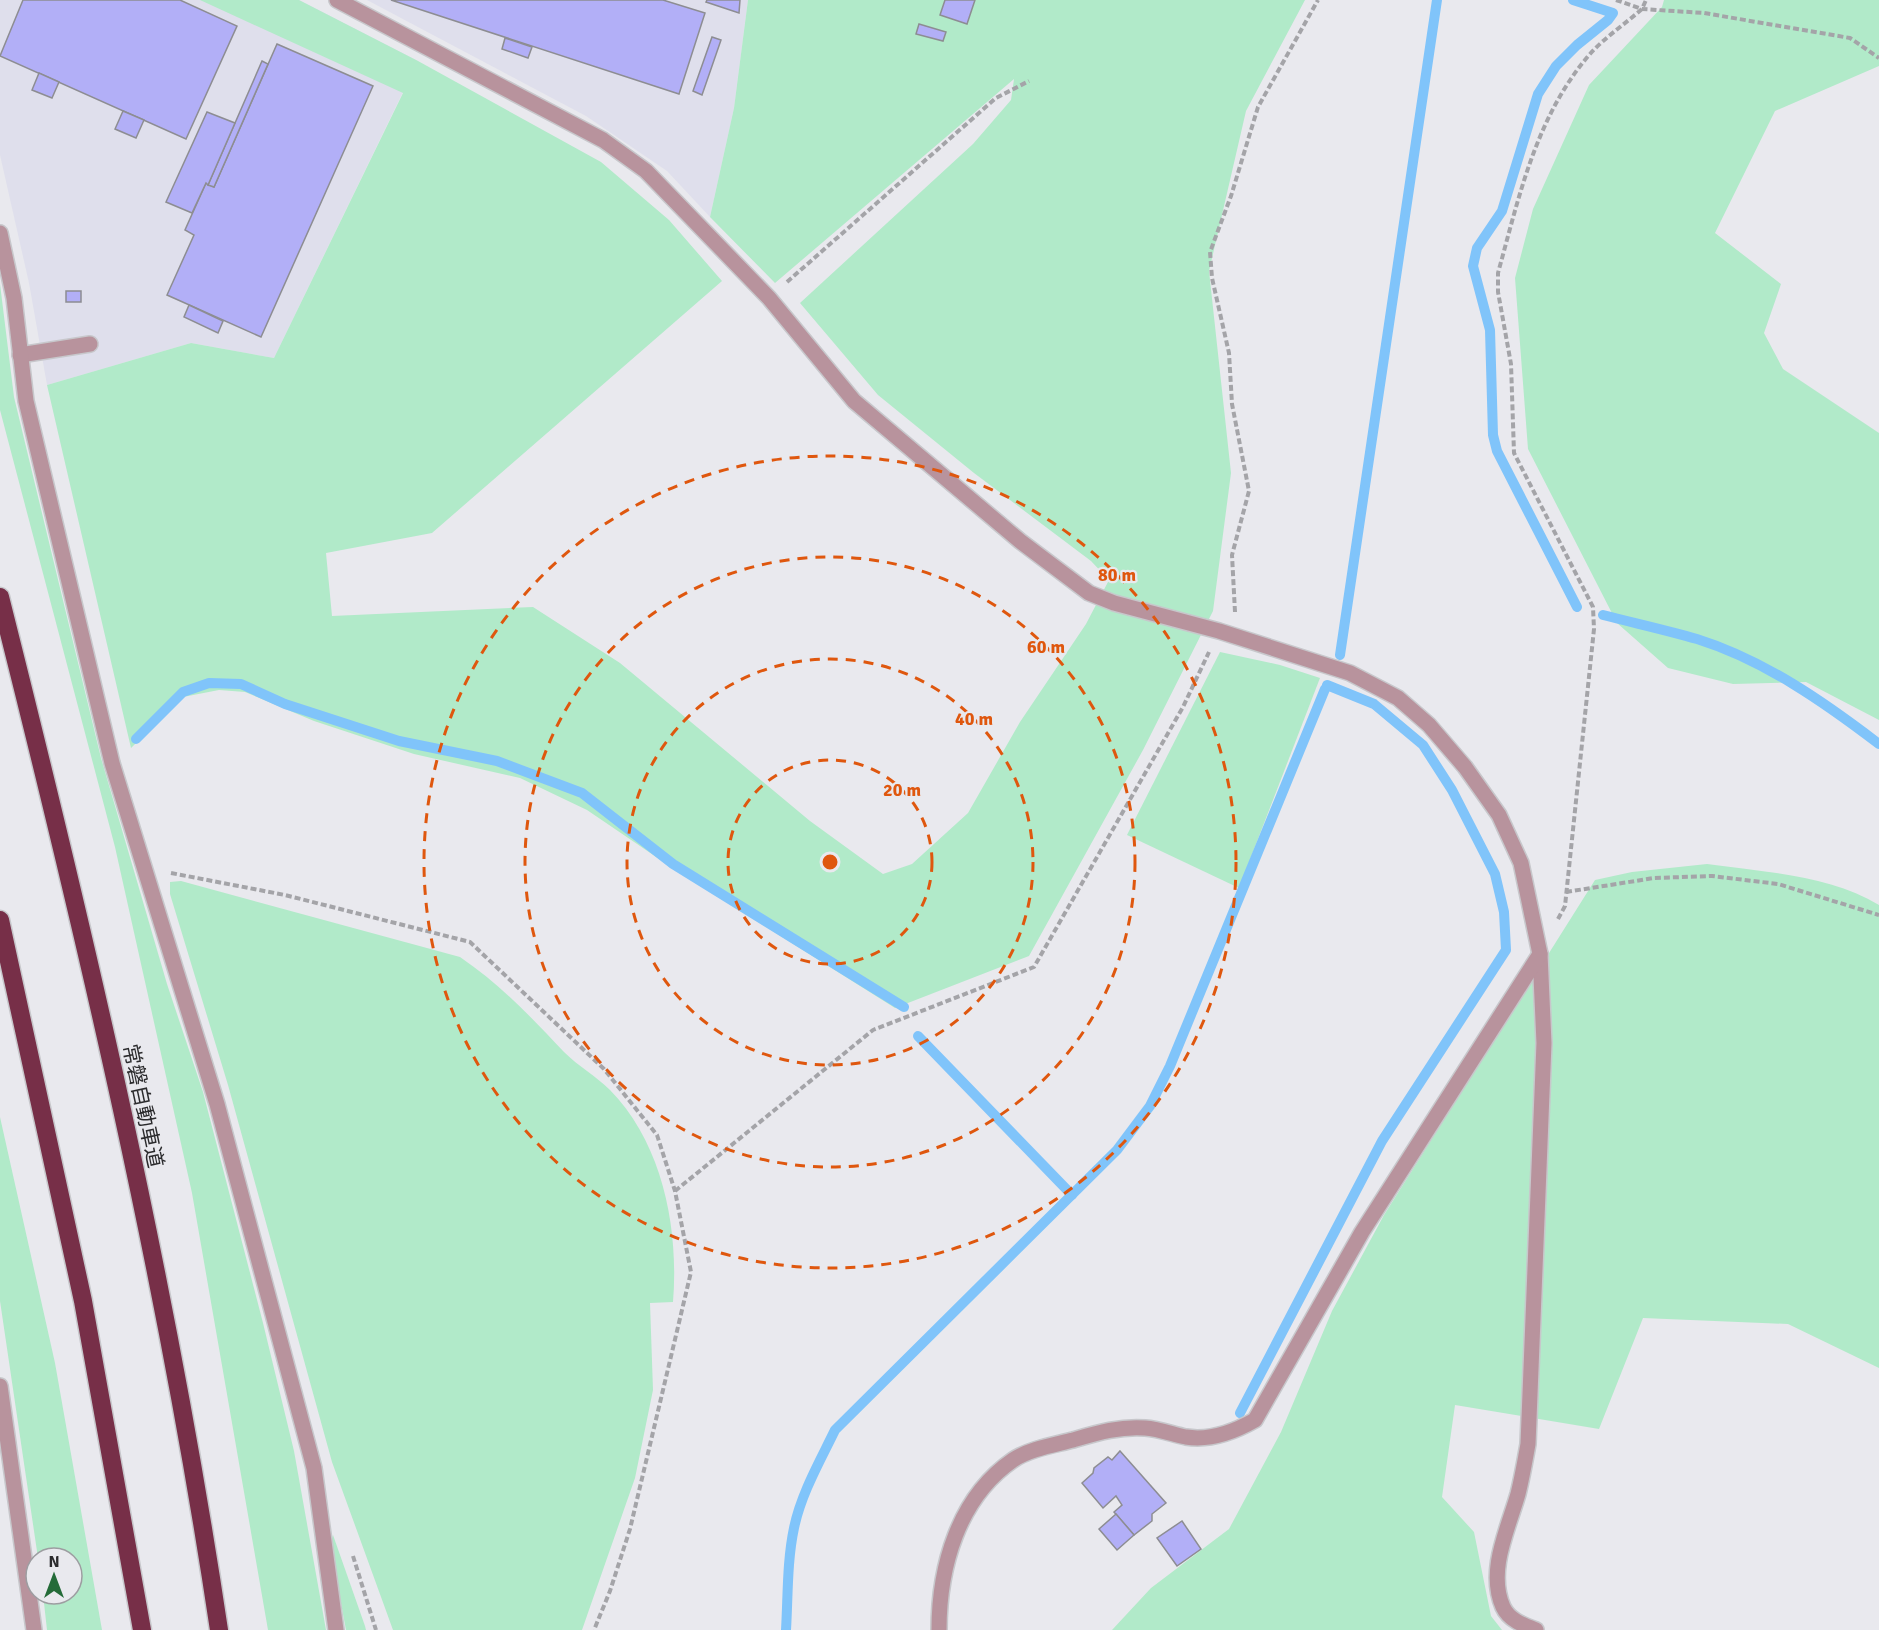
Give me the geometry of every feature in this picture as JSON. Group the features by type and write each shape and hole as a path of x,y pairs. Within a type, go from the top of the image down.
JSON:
{"highway":[{"name":"常磐自動車道","path":"0,597 71,879 158,1282 219,1630"},
{"path":"0,920 83,1301 142,1630"}],"street":[{"path":"336,0 603,140 646,171 769,298 854,401 1020,542 1089,593 1114,603 1225,633 1350,673 1398,698 1429,724 1465,767 1499,815 1521,863 1540,954 1544,1043 1528,1444 1518,1492 1498,1562 1497,1586 1503,1608 1515,1622 1536,1630"},
{"path":"0,233 14,298 26,401 112,763 217,1104 314,1468 336,1630"},
{"path":"20,355 90,344"},
{"path":"939,1630 939,1594 951,1545 973,1502 990,1479 1014,1459 1039,1449 1113,1429 1146,1428 1188,1437 1209,1436 1231,1433 1255,1420 1362,1232 1540,954"},
{"path":"0,1386 34,1630"}],"path":[{"path":"675,1191 873,1030 1034,967 1235,618 1232,555 1249,491 1232,404 1229,353 1212,278 1210,252 1235,185 1258,107 1318,0"},
{"path":"1616,0 1642,9 1704,13 1850,39 1879,58"},
{"path":"1540,954 1565,906 1594,629 1593,607 1515,453 1511,364 1498,292 1498,273 1533,153 1559,97 1591,53 1642,9 1646,0"},
{"path":"769,298 996,98 1029,81"},
{"path":"144,868 285,895 470,942 604,1069 657,1135 675,1191 691,1272 630,1529 610,1591 594,1630"},
{"path":"1566,892 1654,878 1712,876 1778,884 1879,915"}],"shaded area":[{"path":"0,0 299,0 418,61 274,358 191,343 47,385 29,283 0,155"},
{"path":"367,0 748,0 734,108 710,217 667,171 586,116"}],"green space":[{"path":"200,0 299,0 418,61 601,162 669,220 722,281 432,533 326,553 332,616 533,607 620,663 810,821 883,874 912,864 968,813 1020,722 1086,624 1109,580 1091,561 974,473 878,395 800,303 973,144 1011,100 1014,79 775,283 710,217 734,108 748,0 1305,0 1246,111 1209,271 1231,473 1213,611 1143,750 1029,956 895,1008 665,863 587,810 520,778 414,754 314,721 245,692 219,690 183,697 131,748 47,385 191,343 274,358 403,93"},
{"path":"1664,0 1879,0 1879,66 1775,111 1715,233 1781,284 1764,333 1783,369 1879,433 1879,720 1806,682 1733,684 1668,668 1617,623 1528,449 1515,278 1533,209 1589,85 1662,7"},
{"path":"0,284 14,397 101,758 167,984 203,1092 263,1323 294,1451 326,1630 268,1630 192,1193 115,847 0,410"},
{"path":"1220,652 1280,665 1320,678 1239,888 1127,835"},
{"path":"1707,864 1818,881 1860,895 1879,905 1879,1368 1788,1324 1643,1318 1599,1429 1455,1405 1442,1497 1474,1532 1491,1616 1502,1630 1112,1630 1151,1588 1229,1529 1281,1432 1332,1311 1384,1215 1595,880 1632,872"},
{"path":"181,881 460,957 502,990 569,1057 610,1090 628,1112 643,1136 664,1189 670,1217 674,1274 673,1302 650,1303 653,1390 635,1478 582,1630 393,1630 332,1462 228,1085 170,894 170,882"},
{"path":"0,1117 55,1363 102,1630 47,1630 44,1606 84,1606 84,1546 36,1546 0,1301"},
{"path":"333,1535 366,1630 346,1630 330,1545"}],"building":[{"path":"23,0 180,0 237,26 186,139 0,56"},
{"path":"391,0 663,0 705,13 679,94"},
{"path":"707,0 740,0 739,13 706,2"},
{"path":"945,0 975,0 967,24 940,15"},
{"path":"919,24 946,32 943,41 916,34"},
{"path":"712,37 721,40 702,95 693,91"},
{"path":"505,38 532,47 528,58 502,49"},
{"path":"277,44 373,86 261,337 167,295 194,235 185,230 206,183 214,187"},
{"path":"262,61 268,64 214,187 208,185"},
{"path":"39,73 59,82 52,98 32,90"},
{"path":"123,111 144,120 136,138 115,129"},
{"path":"207,112 235,123 208,185 206,183 192,213 166,202"},
{"path":"66,291 81,291 81,302 66,302"},
{"path":"189,305 223,321 218,333 184,317"},
{"path":"1120,1451 1166,1503 1152,1514 1152,1521 1134,1535 1114,1512 1122,1505 1116,1496 1103,1508 1082,1483 1093,1473 1094,1468 1108,1457 1112,1460"},
{"path":"1116,1514 1134,1535 1117,1550 1099,1529"},
{"path":"1182,1521 1201,1549 1177,1566 1157,1538"}],"waterway":[{"path":"1340,655 1437,0"},
{"path":"1573,0 1613,13 1556,66 1538,94 1502,211 1477,248 1473,266 1490,330 1493,435 1497,451 1577,607"},
{"path":"1603,615 1697,639 1746,658 1815,698 1879,744"},
{"path":"136,739 183,692 209,683 241,684 285,704 399,741 497,761 582,793 673,864 904,1007"},
{"path":"1240,1413 1382,1141 1506,950 1504,912 1495,874 1452,790 1423,745 1374,704 1327,685"},
{"path":"786,1630 789,1566 797,1515 806,1490 835,1430 1117,1150 1150,1106 1170,1066 1325,689"},
{"path":"918,1036 1072,1195"}]}
